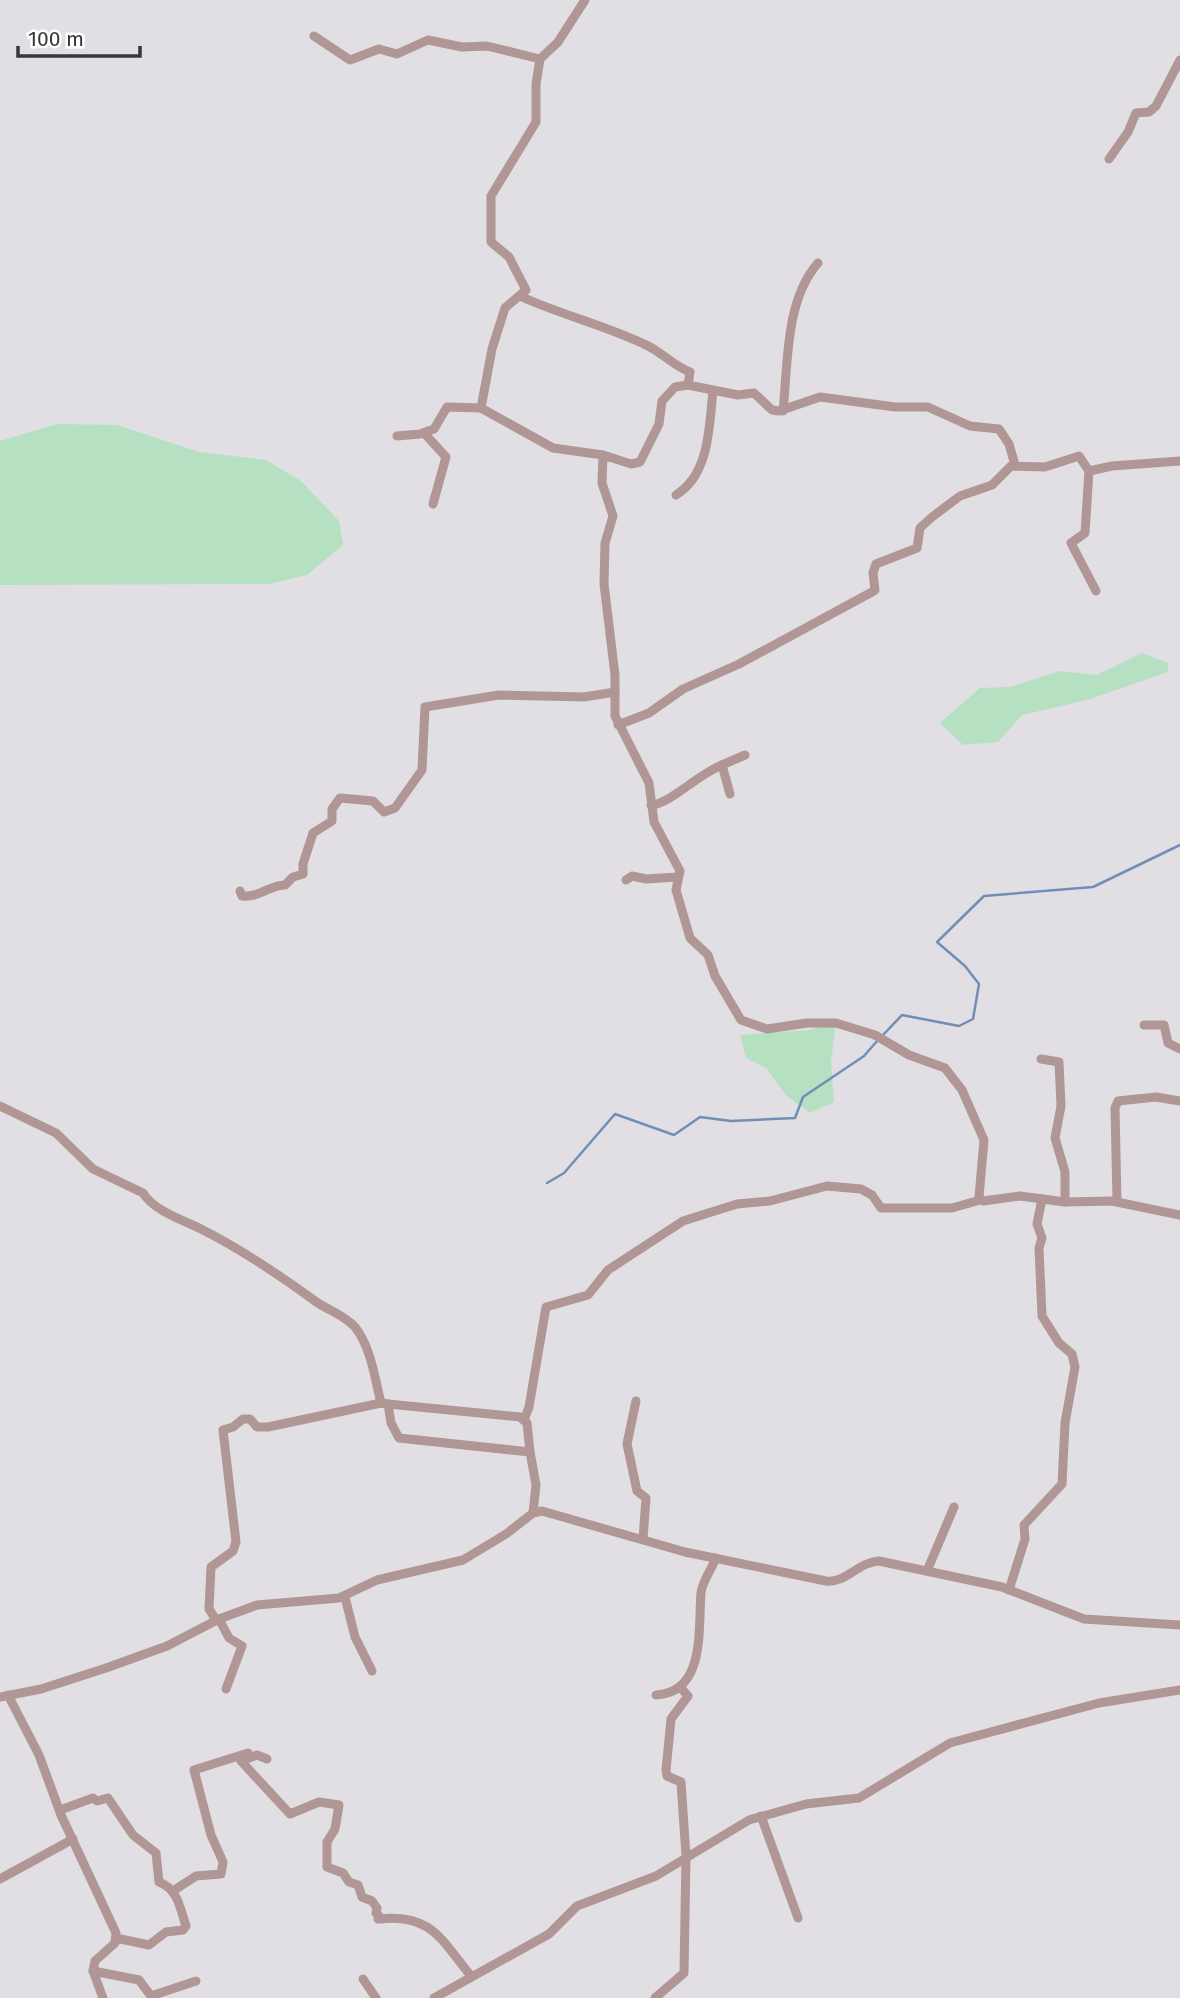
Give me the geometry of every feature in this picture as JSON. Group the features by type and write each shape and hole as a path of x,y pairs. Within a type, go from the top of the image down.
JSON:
{"street":[{"path":"481,408 492,349 505,308 526,290 523,279 509,257 491,242 491,196 536,122 536,84 540,59 558,42 576,9 585,0"},
{"path":"314,36 350,60 380,49 397,54 424,40 463,47 487,46 540,59"},
{"path":"1109,159 1128,132 1136,113 1149,112 1156,106 1180,60"},
{"path":"783,411 795,316 803,290 818,263"},
{"path":"522,296 655,349 680,368 690,372 688,385"},
{"path":"397,436 424,433 439,424 441,412 447,407 481,408 553,448 603,455 631,464 640,462 659,424 662,401 675,387 688,385 738,395 754,393 772,410 783,411 820,397 936,409 970,426 999,429 1009,444 1015,465"},
{"path":"676,495 687,488 708,444 713,391"},
{"path":"424,433 446,457 433,504"},
{"path":"603,455 602,482 612,512 611,528 605,543 604,584 618,725 649,783 654,822 680,871 677,895 690,938 708,956 715,976 741,1020 767,1029 807,1023 836,1023 875,1035 909,1055 945,1068 962,1090 984,1140 980,1200"},
{"path":"618,725 649,713 683,689 739,664 872,592 875,590 873,573 876,564 917,548 920,528 932,517 960,496 992,485 1006,469 1015,465 1045,467 1079,456 1089,471 1085,533 1071,542 1096,591"},
{"path":"1089,471 1112,466 1180,461"},
{"path":"240,891 242,897 249,897 273,885 285,885 293,877 303,874 303,864 313,833 332,821 332,809 340,798 373,801 384,812 395,808 423,766 425,707 499,695 584,697 615,692"},
{"path":"651,805 669,800 696,777 745,755"},
{"path":"722,765 730,794"},
{"path":"626,880 632,876 646,879 678,877"},
{"path":"1144,1025 1164,1025 1168,1043 1180,1049"},
{"path":"1041,1059 1059,1062 1061,1107 1055,1138 1061,1150 1065,1172 1065,1202"},
{"path":"1117,1202 1115,1108 1118,1101 1156,1097 1180,1101"},
{"path":"0,1106 56,1133 93,1169 143,1193 147,1199 175,1216 255,1258 317,1303 341,1314 356,1329 395,1434 402,1439 530,1451"},
{"path":"533,1513 536,1485 524,1420 530,1402 546,1307 588,1296 608,1270 682,1222 737,1204 770,1201 827,1186 861,1189 872,1195 881,1208 908,1206 924,1210 961,1207 980,1200 1020,1196 1065,1202 1117,1202 1180,1215"},
{"path":"1009,1590 1025,1539 1024,1525 1062,1484 1065,1423 1075,1367 1072,1354 1059,1343 1042,1316 1039,1248 1042,1238 1037,1224 1042,1199"},
{"path":"636,1401 627,1444 637,1491 646,1498 643,1539"},
{"path":"226,1689 242,1646 229,1638 209,1609 211,1567 233,1550 236,1542 223,1430 233,1427 243,1419 250,1419 257,1427 268,1427 384,1403 422,1405 524,1420"},
{"path":"927,1571 954,1507"},
{"path":"116,1938 39,1755 4,1696 41,1689 167,1646 218,1619 257,1605 345,1597 377,1580 463,1560 506,1534 533,1513 549,1513 716,1558 826,1581 841,1580 870,1562 927,1571 1009,1590 1084,1619 1180,1625"},
{"path":"656,1695 673,1694 681,1688 695,1664 701,1591 716,1558"},
{"path":"345,1597 355,1637 372,1671"},
{"path":"655,1998 684,1973 685,1856 681,1782 667,1776 666,1770 671,1719 688,1696 681,1688"},
{"path":"440,1996 471,1976 518,1954 550,1934 578,1906 656,1876 742,1823 806,1804 859,1798 950,1743 1099,1703 1180,1690"},
{"path":"173,1891 197,1876 221,1874 223,1862 205,1815 194,1770 254,1751 263,1757 241,1762 258,1776 290,1814 319,1802 340,1806 335,1829 327,1842 327,1867 343,1873 349,1882 359,1885 362,1897 373,1901 379,1919 409,1920 432,1928 471,1976"},
{"path":"60,1810 93,1798 97,1801 108,1798 133,1835 156,1853 159,1882 173,1891 187,1926 183,1930 166,1932 149,1945 116,1938"},
{"path":"761,1816 798,1918"},
{"path":"0,1879 73,1839"},
{"path":"103,1998 93,1971 95,1961 111,1947 116,1938"},
{"path":"93,1971 139,1980 151,1996 196,1980"},
{"path":"363,1979 376,1998"}],"green space":[{"path":"58,424 117,425 199,452 266,460 301,481 339,521 343,545 307,575 269,584 0,585 0,441"},
{"path":"1142,653 1168,663 1168,672 1087,700 1022,715 998,742 963,745 940,723 980,688 1010,687 1060,671 1097,675"},
{"path":"836,1023 831,1061 834,1102 810,1113 786,1095 766,1068 746,1058 740,1035 809,1030"}],"waterway":[{"path":"883,1035 902,1015 959,1026 973,1019 979,984 965,966 937,942 984,896 1093,887 1180,845"},
{"path":"547,1183 564,1173 615,1114 674,1135 700,1117 731,1121 795,1118 803,1097 864,1056 878,1040"}]}
